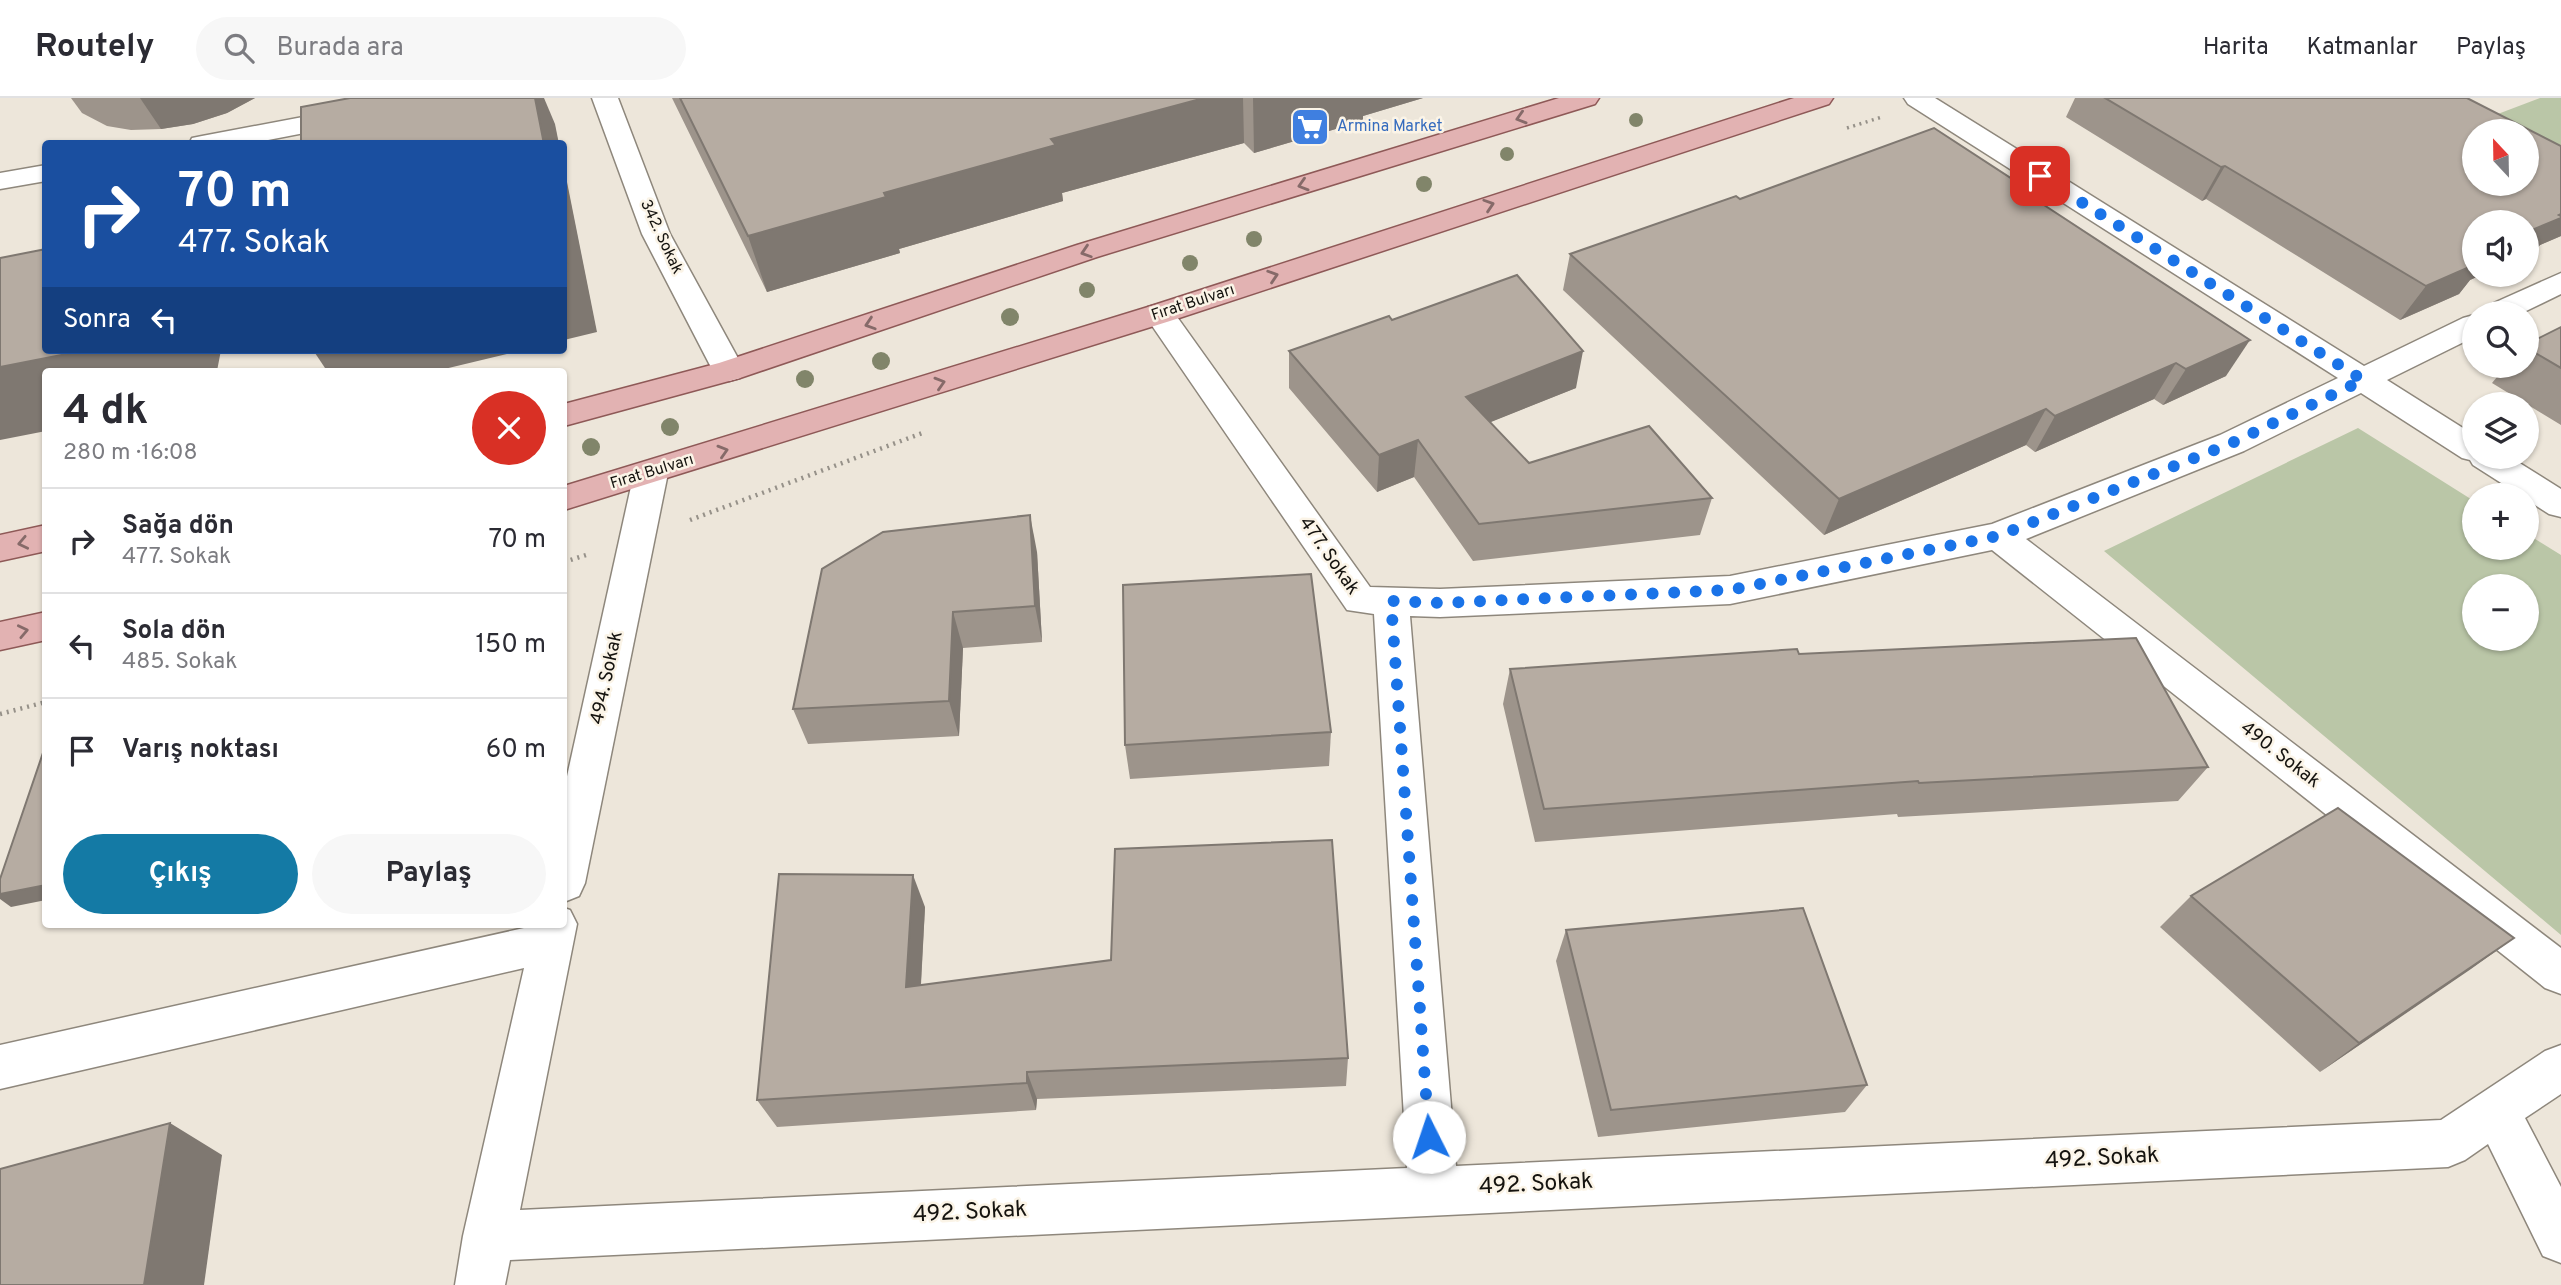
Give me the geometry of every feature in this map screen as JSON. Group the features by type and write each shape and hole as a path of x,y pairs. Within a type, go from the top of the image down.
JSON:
{"main road":[{"path":"567,414 729,371 1087,251 1586,98"},
{"name":"Fırat Bulvarı","path":"567,497 1159,314 1820,98"},
{"path":"0,548 42,539"},
{"path":"0,636 42,627"}],"street":[{"path":"217,140 334,108 444,98"},
{"name":"342. Sokak","path":"604,98 656,234 729,371"},
{"path":"1917,98 2462,442"},
{"path":"0,181 42,174"},
{"path":"2522,301 2561,282"},
{"name":"477. Sokak","path":"1159,314 1360,600 1440,603 1730,590 1998,536 2232,443 2462,331"},
{"path":"2504,469 2561,505"},
{"name":"494. Sokak","path":"567,869 651,473"},
{"name":"490. Sokak","path":"1998,536 2561,974"},
{"path":"1391,601 1433,1190"},
{"path":"0,1067 553,933 488,1236 480,1285"},
{"name":"492. Sokak","path":"488,1236 2448,1143 2561,1066"},
{"path":"2496,1111 2561,1238"}],"path":[{"path":"0,714 42,703"}],"green space":[{"path":"2540,98 2561,98 2561,186 2539,150 2539,119 2485,119"},
{"path":"2358,428 2462,493 2462,560 2539,560 2539,541 2561,555 2561,935 2104,551"}],"building":[{"path":"350,98 535,98 543,140 301,140 301,107"},
{"path":"680,98 1204,98 1051,139 1056,145 884,193 886,197 748,236"},
{"path":"2105,98 2467,98 2508,119 2462,119 2462,196 2539,196 2539,135 2561,146 2561,218 2539,227 2539,210 2462,210 2462,270 2426,286 2225,166 2221,167"},
{"path":"1934,128 2049,203 2044,205 2250,340 2186,369 2176,363 2055,416 2046,409 1839,499 1570,254 1736,196 1740,199"},
{"path":"42,250 42,354 67,354 0,367 0,258"},
{"path":"1517,275 1583,351 1466,397 1529,463 1649,426 1712,498 1479,524 1418,440 1379,455 1289,351 1389,316 1392,320"},
{"path":"2561,327 2561,368 2539,355 2539,338"},
{"path":"1030,515 1035,606 953,612 949,701 793,709 822,569 883,532"},
{"path":"1311,574 1331,732 1125,745 1123,585"},
{"path":"2136,638 2208,767 1918,781 1544,809 1510,669 1797,649 1799,654"},
{"path":"42,756 42,886 0,894 0,879"},
{"path":"2338,808 2514,938 2359,1043 2191,896"},
{"path":"1332,840 1348,1058 1027,1072 1027,1083 757,1100 779,874 913,875 906,987 1111,960 1115,849"},
{"path":"1803,908 1867,1085 1611,1110 1566,930"},
{"path":"170,1123 144,1285 0,1285 0,1169"}],"place":[{"name":"Armina Market","path":"1310,127"}],"route":[{"path":"1429,1137 1391,601 1440,603 1730,590 1998,536 2232,443 2363,380 2040,176"}]}
